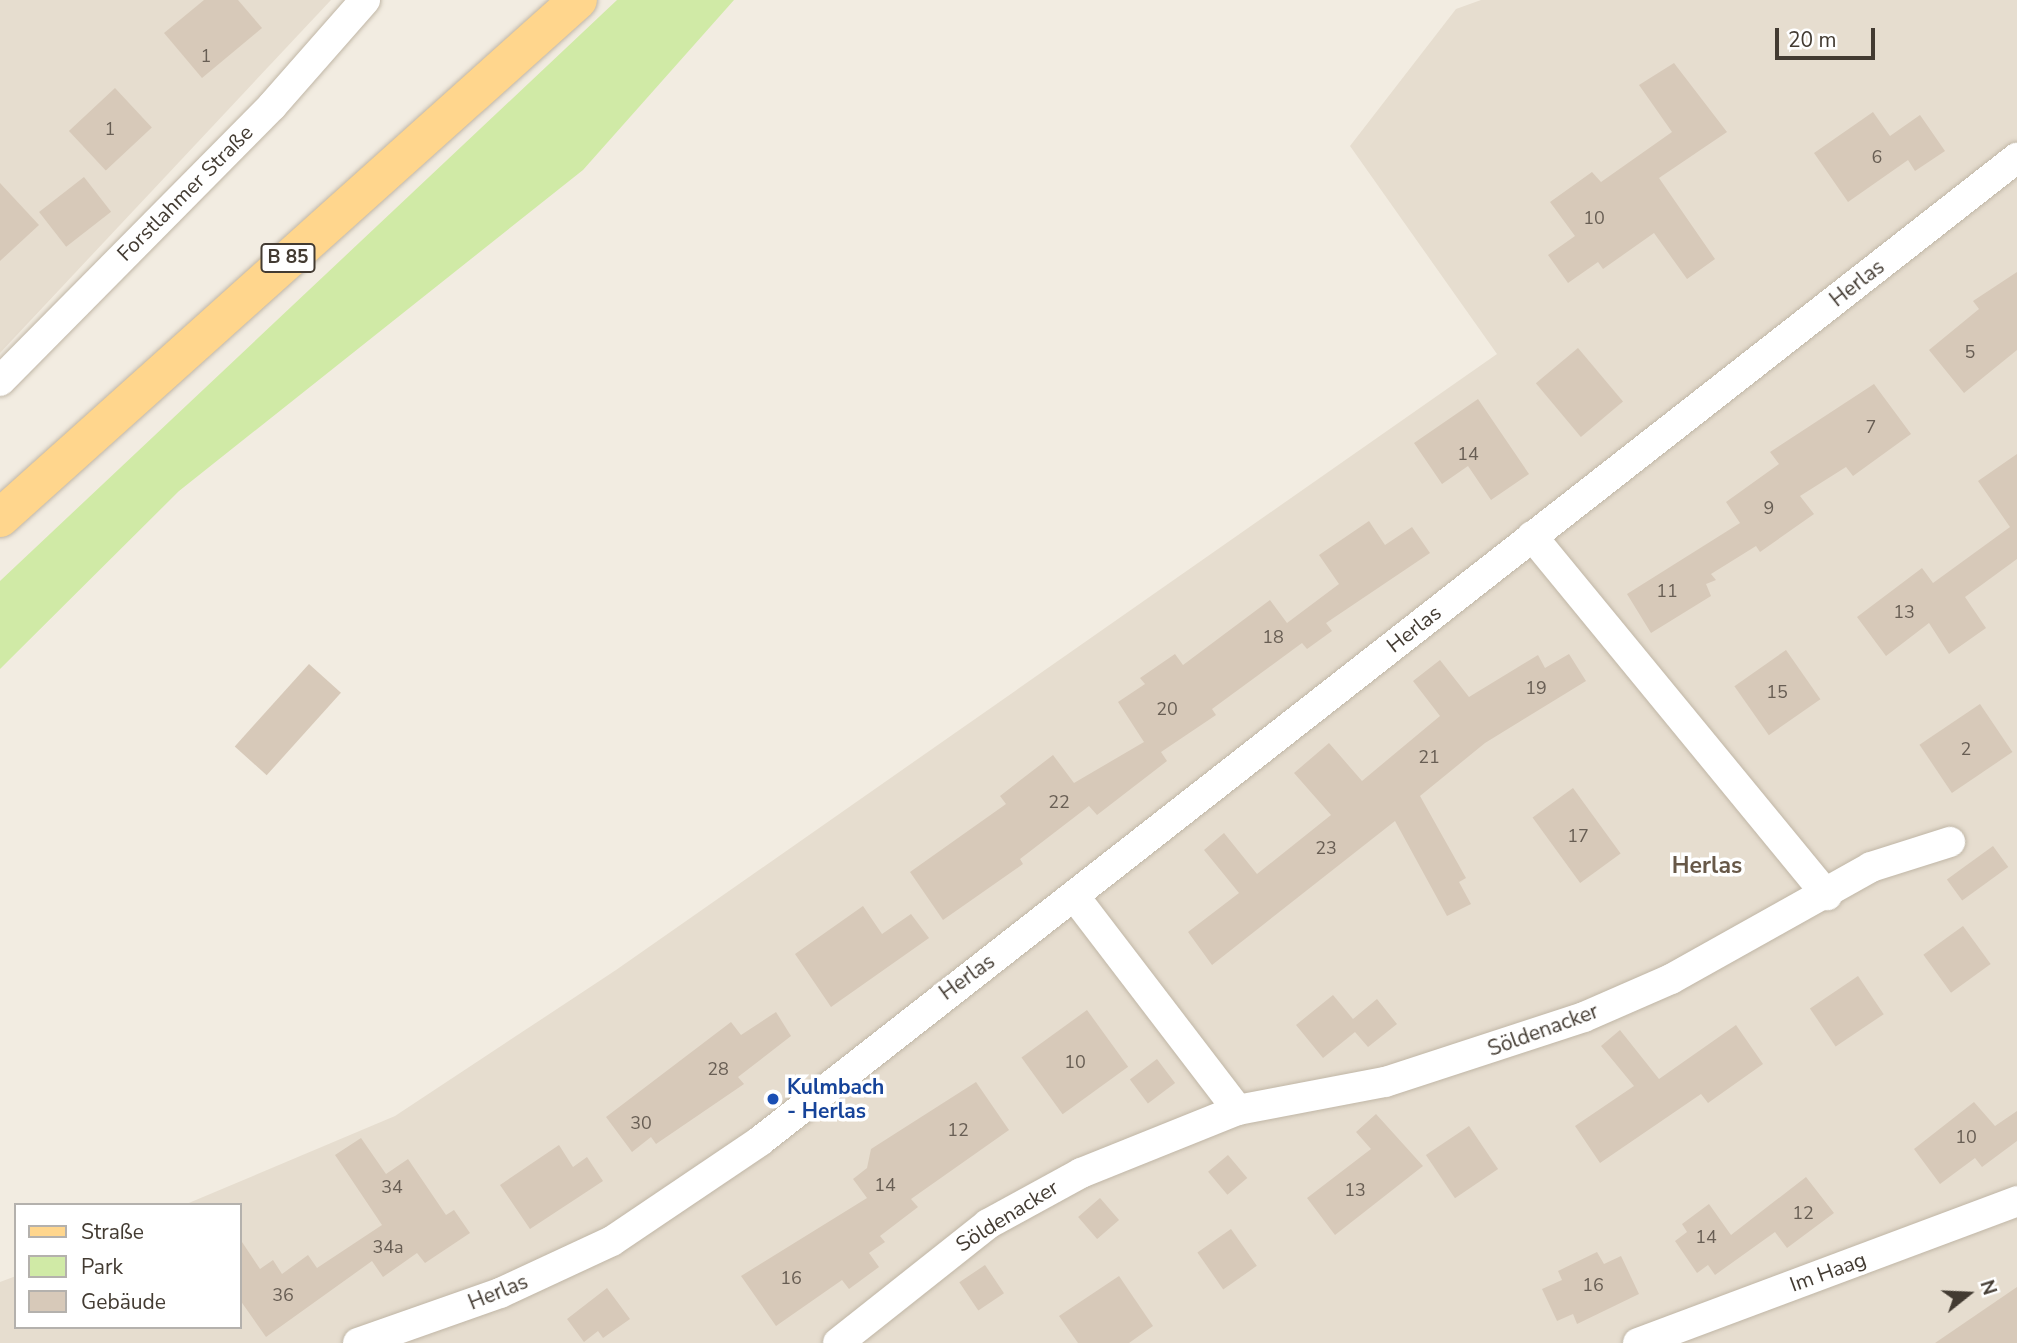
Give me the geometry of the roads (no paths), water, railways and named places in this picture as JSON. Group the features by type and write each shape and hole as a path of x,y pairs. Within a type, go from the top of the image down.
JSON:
{"main road":[{"name":"B 85","path":"0,518 578,0"}],"street":[{"name":"Forstlahmer Straße","path":"0,381 272,106 356,3"},
{"name":"Herlas","path":"358,1343 500,1293 612,1241 760,1141 2017,158"},
{"path":"1532,536 1768,827 1827,894"},
{"name":"Söldenacker","path":"838,1343 939,1259 1034,1195 1238,1110 1385,1083 1584,1017 1671,979 1871,867 1950,842"},
{"path":"1075,897 1238,1110"},
{"name":"Im Haag","path":"1638,1343 2017,1201"}],"place":[{"name":"Kulmbach - Herlas","path":"773,1099"}],"district":[{"name":"Herlas","path":"1707,866"}]}
